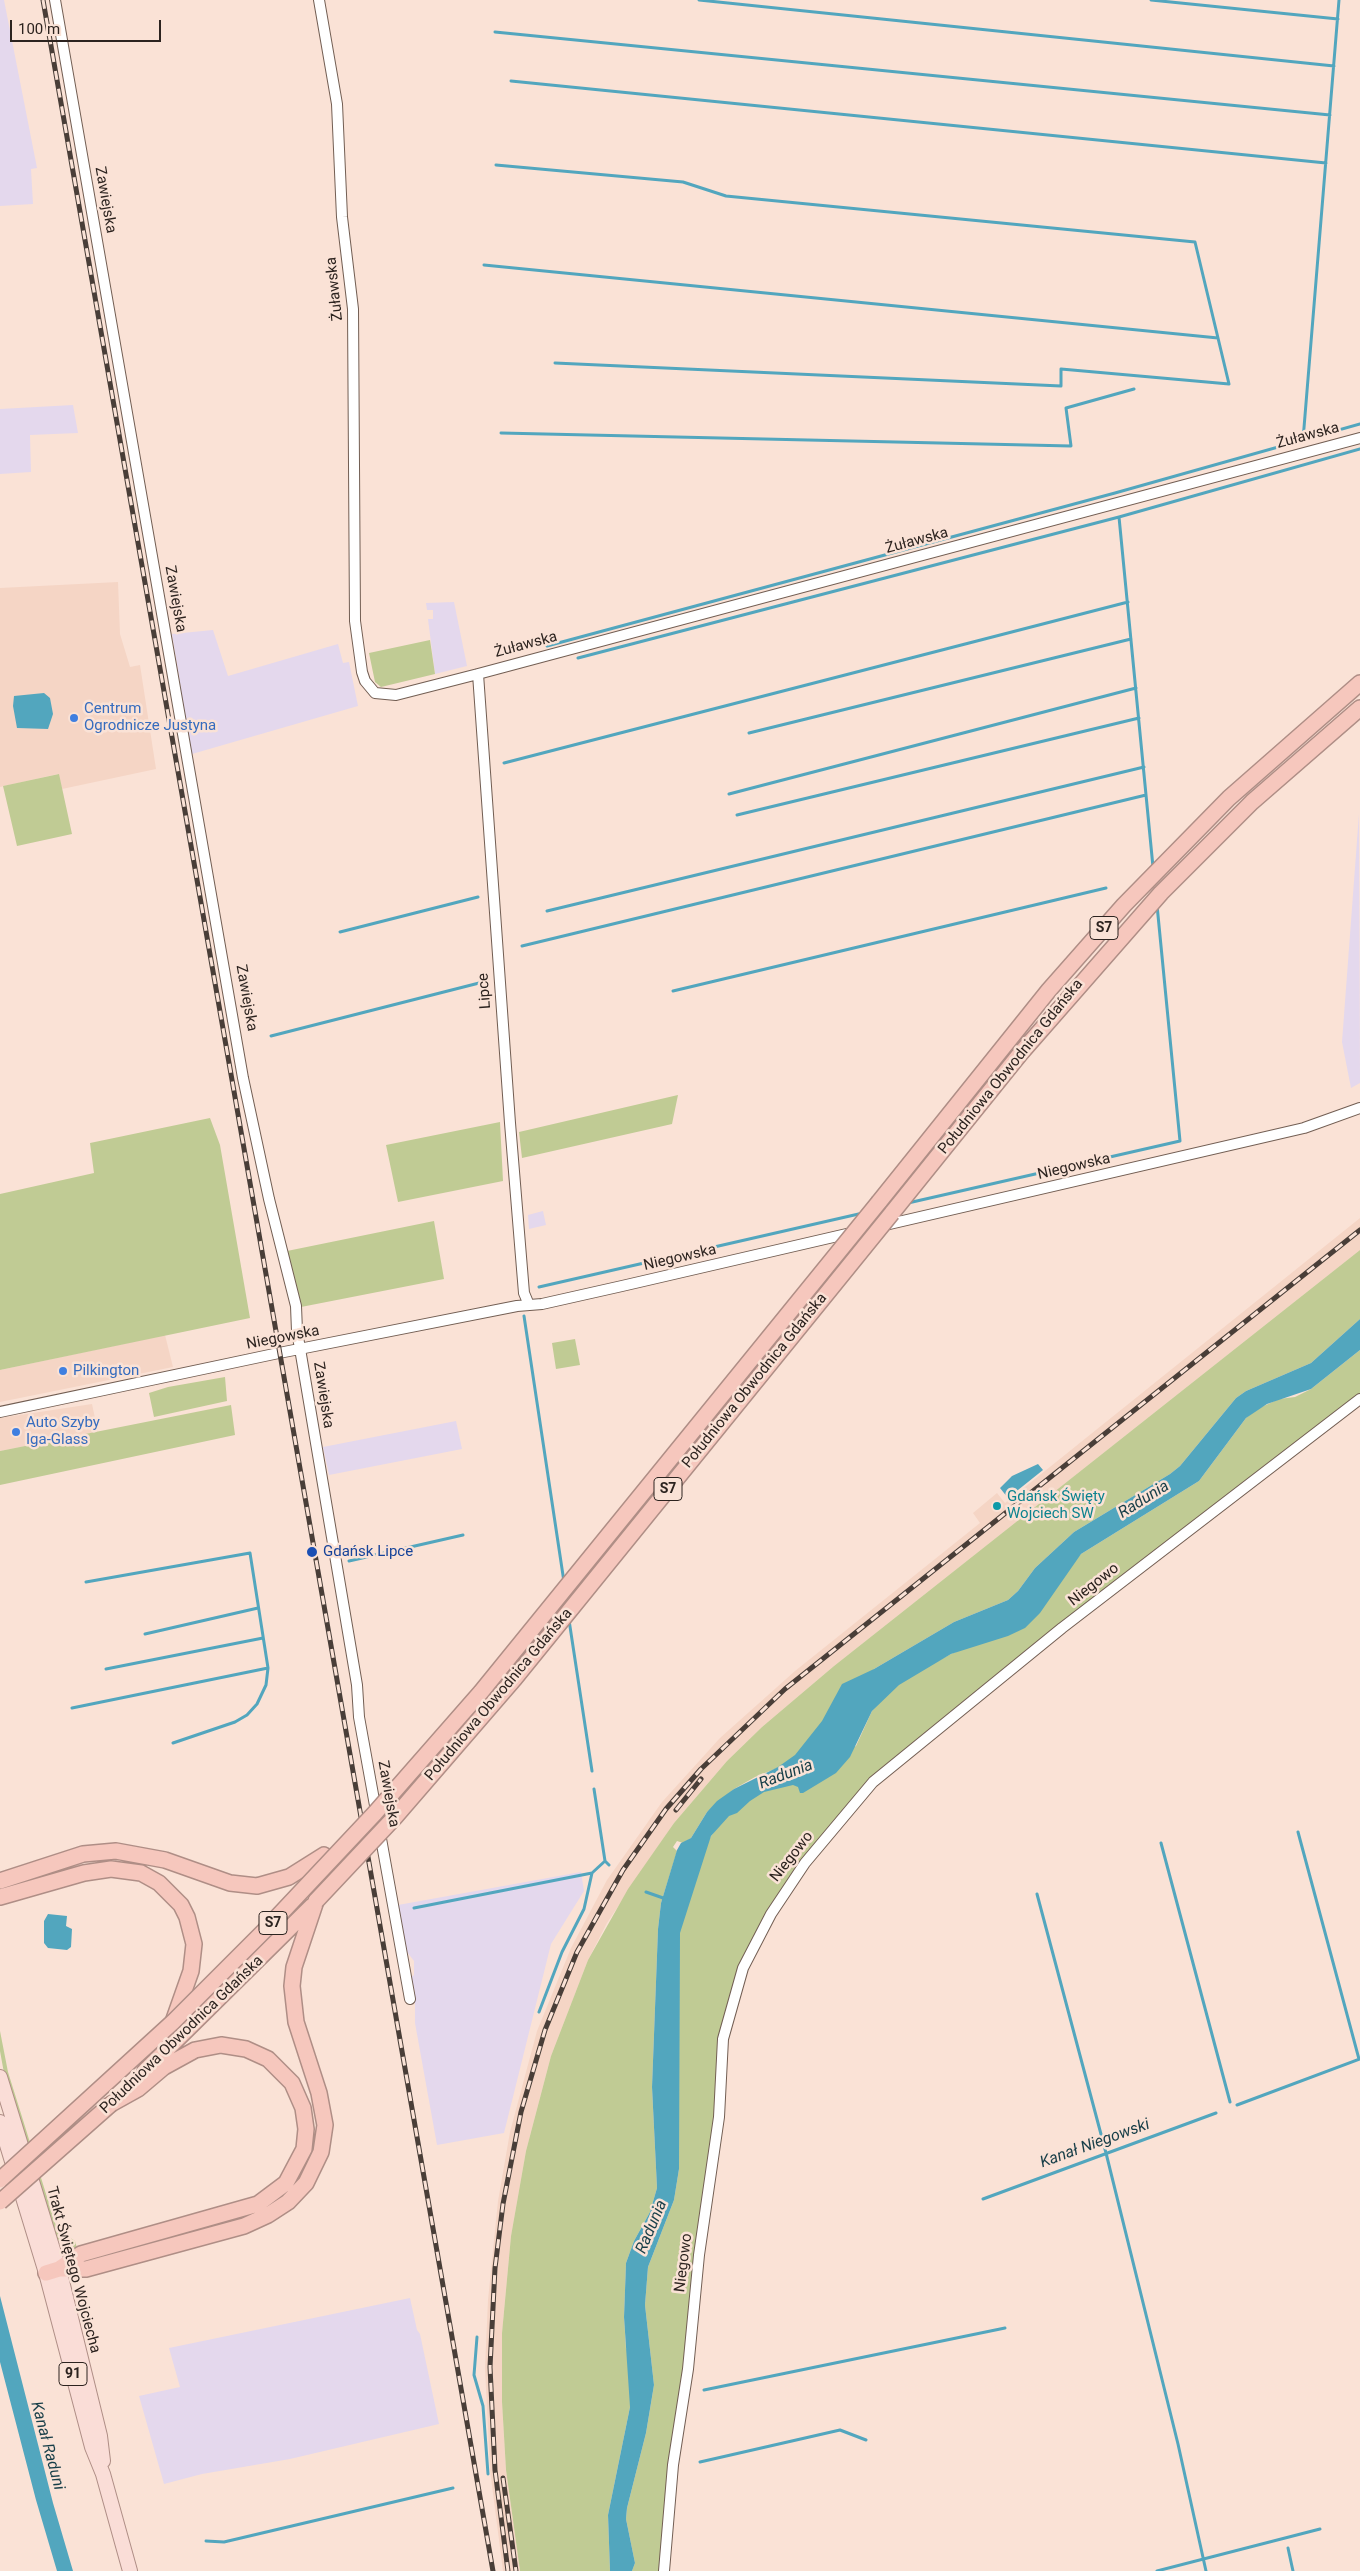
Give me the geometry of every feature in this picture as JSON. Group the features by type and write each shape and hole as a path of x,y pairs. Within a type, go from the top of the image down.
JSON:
{"highway":[{"name":"Południowa Obwodnica Gdańska","path":"0,2180 173,2022 265,1930 369,1820 475,1700 1049,990 1124,905 1229,798 1360,683"},
{"name":"Południowa Obwodnica Gdańska","path":"0,2202 111,2104 223,1996 395,1817 515,1678 1014,1061 1101,959 1214,838 1291,767 1360,708"},
{"path":"0,1881 83,1854 116,1851 164,1860 230,1883 250,1886 270,1884 306,1869 342,1838 369,1820"},
{"path":"0,1897 84,1873 111,1868 141,1873 160,1883 181,1905 187,1917 194,1944 191,1971 173,2022"},
{"path":"52,2271 82,2254 244,2226 268,2215 288,2202 306,2183 316,2166 324,2137 324,2114 320,2093 296,2022 292,1986 294,1967 316,1901"},
{"path":"111,2104 138,2089 159,2071 183,2056 195,2050 221,2046 246,2049 268,2059 292,2083 303,2108 306,2129 304,2149 294,2172 277,2191 258,2204 153,2242"}],"main road":[{"name":"Trakt Świętego Wojciecha","path":"0,2077 52,2271 92,2448 104,2474 130,2571"},
{"name":"Trakt Świętego Wojciecha","path":"0,2122 52,2271"}],"street":[{"name":"Zawiejska","path":"55,0 243,1078 269,1199 296,1306 301,1350 357,1685 359,1717 410,1999"},
{"name":"Żuławska","path":"319,0 337,104 341,211 353,309 356,621 362,672 369,687 375,693 388,696 478,674 1360,438"},
{"name":"Lipce","path":"478,674 524,1292 529,1305"},
{"name":"Niegowska","path":"0,1412 596,1292 1304,1128 1360,1108"},
{"name":"Niegowo","path":"664,2571 673,2465 688,2368 699,2255 718,2117 724,2039 743,1968 770,1914 805,1863 873,1782 1062,1628 1360,1399"}],"shaded area":[{"path":"0,0 4,0 37,168 31,169 33,204 0,206"},
{"path":"73,405 78,433 30,435 31,472 0,474 0,409"},
{"name":"Centrum Ogrodnicze Justyna","path":"118,582 120,634 130,667 140,665 156,769 62,789 58,774 0,787 0,588"},
{"path":"454,602 467,666 435,674 428,619 433,619 433,610 427,610 426,603"},
{"path":"213,630 228,676 338,644 343,663 349,662 358,706 192,754 179,690 181,689 172,634"},
{"path":"1359,814 1360,1083 1351,1088 1342,1042"},
{"path":"543,1211 546,1225 529,1229 528,1215"},
{"path":"1360,1218 1360,1250 834,1666 762,1727 727,1761 674,1823 607,1923 588,1960 551,2056 526,2151 511,2236 502,2333 502,2402 506,2470 520,2571 503,2571 490,2470 485,2368 488,2300 498,2201 510,2132 537,2031 571,1948 607,1880 662,1802 720,1738 795,1671 980,1523 973,1513 997,1493 1005,1503"},
{"path":"165,1335 173,1367 0,1402 0,1370"},
{"path":"92,1404 98,1432 0,1451 0,1418"},
{"path":"456,1421 462,1449 329,1475 323,1447"},
{"path":"581,1872 584,1891 551,1944 504,2133 437,2145 415,2023 415,1992 411,1977 414,1975 414,1961 407,1952 398,1905"},
{"path":"410,2298 417,2330 420,2334 439,2424 290,2459 202,2474 164,2484 139,2396 180,2387 169,2348"}],"green space":[{"path":"430,640 435,674 381,687 375,682 369,653"},
{"path":"59,774 72,834 17,846 3,786"},
{"path":"678,1095 672,1124 522,1158 519,1132"},
{"path":"210,1118 220,1145 250,1318 0,1370 0,1194 94,1173 90,1143"},
{"path":"500,1122 503,1181 398,1202 386,1145"},
{"path":"434,1221 444,1279 301,1307 287,1251"},
{"path":"1360,1250 1360,1319 1311,1363 1246,1391 1236,1398 1180,1466 1170,1474 1074,1532 1035,1568 1018,1591 1008,1600 954,1622 874,1669 819,1751 755,1777 734,1789 707,1812 691,1838 683,1843 677,1841 673,1847 677,1851 661,1903 658,1929 652,2087 657,2188 650,2212 634,2241 626,2263 624,2317 626,2349 631,2352 630,2407 608,2515 610,2571 520,2571 506,2470 502,2402 502,2333 511,2236 526,2151 551,2056 588,1960 628,1889 674,1823 727,1761 762,1727 834,1666"},
{"path":"575,1339 580,1365 556,1369 552,1343"},
{"path":"1360,1350 1360,1396 871,1781 827,1835 737,1975 718,2095 661,2571 632,2571 635,2563 626,2519 627,2508 646,2433 654,2385 645,2305 648,2267 674,2200 679,2169 679,1898 711,1836 733,1807 856,1746 872,1711 887,1694 889,1687 951,1654 977,1643 1081,1554 1199,1481 1246,1418 1255,1410 1279,1399 1295,1397 1311,1389"},
{"path":"225,1377 227,1401 154,1417 149,1393 168,1387"},
{"path":"231,1405 235,1435 0,1485 0,1451"},
{"path":"0,2031 8,2072 57,2229 75,2241 77,2248 67,2247 56,2239 4,2073 0,2051"}],"water":[{"path":"44,693 50,698 53,714 48,729 17,728 13,706 14,696"},
{"name":"Radunia","path":"1360,1319 1360,1350 1311,1389 1267,1404 1246,1418 1199,1481 1081,1554 1040,1613 1025,1628 1008,1636 951,1654 899,1685 872,1711 850,1757 836,1773 803,1793 800,1793 798,1787 793,1785 764,1792 737,1813 729,1816 711,1836 680,1933 679,2169 674,2200 648,2267 645,2305 654,2385 646,2433 627,2508 626,2519 635,2563 632,2571 610,2571 608,2515 630,2407 624,2317 626,2263 634,2241 650,2212 657,2188 652,2087 658,1929 661,1903 677,1850 681,1843 691,1838 707,1812 717,1801 734,1789 778,1767 795,1755 822,1721 842,1684 874,1669 954,1622 1008,1600 1018,1591 1035,1568 1074,1532 1170,1474 1180,1466 1236,1398 1246,1391 1311,1363"},
{"path":"1038,1464 1043,1470 1008,1498 1000,1488 1012,1476"},
{"path":"48,1914 67,1916 66,1926 72,1929 71,1947 67,1950 48,1948 44,1943 44,1921"},
{"path":"0,2296 53,2503 73,2571 57,2571 36,2500 0,2362"}],"waterway":[{"path":"699,0 1334,66"},
{"path":"1151,0 1338,19"},
{"path":"1303,440 1339,0"},
{"path":"495,32 1330,115"},
{"path":"511,81 1326,163"},
{"path":"496,165 683,182 726,196 1195,242 1229,384 1061,369 1061,386 555,363"},
{"path":"484,265 1218,338"},
{"path":"501,433 1071,446 1066,408 1134,389"},
{"path":"547,646 1115,493 1360,424"},
{"path":"578,658 1119,517 1360,449"},
{"path":"1119,517 1153,867"},
{"path":"504,763 1128,602"},
{"path":"749,733 1131,639"},
{"path":"729,794 1136,688"},
{"path":"737,815 1139,718"},
{"path":"547,911 1144,767"},
{"path":"522,946 1146,795"},
{"path":"673,991 1106,888"},
{"path":"340,932 478,897"},
{"path":"908,1203 1180,1141 1157,905"},
{"path":"271,1036 487,981"},
{"path":"539,1287 863,1213"},
{"path":"524,1316 564,1582"},
{"path":"349,1561 463,1535"},
{"path":"86,1582 250,1553 268,1668 266,1685 257,1704 247,1715 235,1722 173,1743"},
{"path":"145,1634 258,1608"},
{"path":"569,1620 592,1771"},
{"path":"106,1669 263,1638"},
{"path":"72,1708 268,1668"},
{"path":"594,1789 605,1861"},
{"path":"1298,1832 1359,2059"},
{"path":"1161,1843 1230,2102"},
{"path":"414,1908 592,1873 605,1861 609,1865"},
{"path":"539,2012 562,1952 584,1909 592,1873"},
{"path":"646,1892 666,1899"},
{"path":"1037,1894 1106,2153 1178,2444 1206,2571"},
{"name":"Kanał Niegowski","path":"1237,2105 1360,2059"},
{"name":"Kanał Niegowski","path":"983,2199 1216,2113"},
{"path":"704,2390 1005,2328"},
{"path":"477,2337 474,2375 483,2406 488,2474"},
{"path":"700,2462 840,2430 866,2440"},
{"path":"206,2541 224,2542 453,2488"},
{"path":"1157,2571 1320,2529"},
{"path":"1288,2548 1293,2571"}],"railway":[{"path":"43,0 493,2571"},
{"path":"508,2571 495,2470 490,2367 495,2268 503,2204 521,2112 545,2030 577,1952 623,1870 666,1809 701,1769 785,1689 1360,1230"},
{"path":"676,1810 701,1779"},
{"path":"503,2478 516,2571"}],"place":[{"name":"Centrum Ogrodnicze Justyna","path":"74,718"},
{"name":"Pilkington","path":"63,1371"},
{"name":"Auto Szyby Iga-Glass","path":"16,1432"},
{"name":"Gdańsk Święty Wojciech SW","path":"997,1506"},
{"name":"Gdańsk Lipce","path":"312,1552"}],"water label":[{"name":"Kanał Raduni","path":"47,2446"}]}
